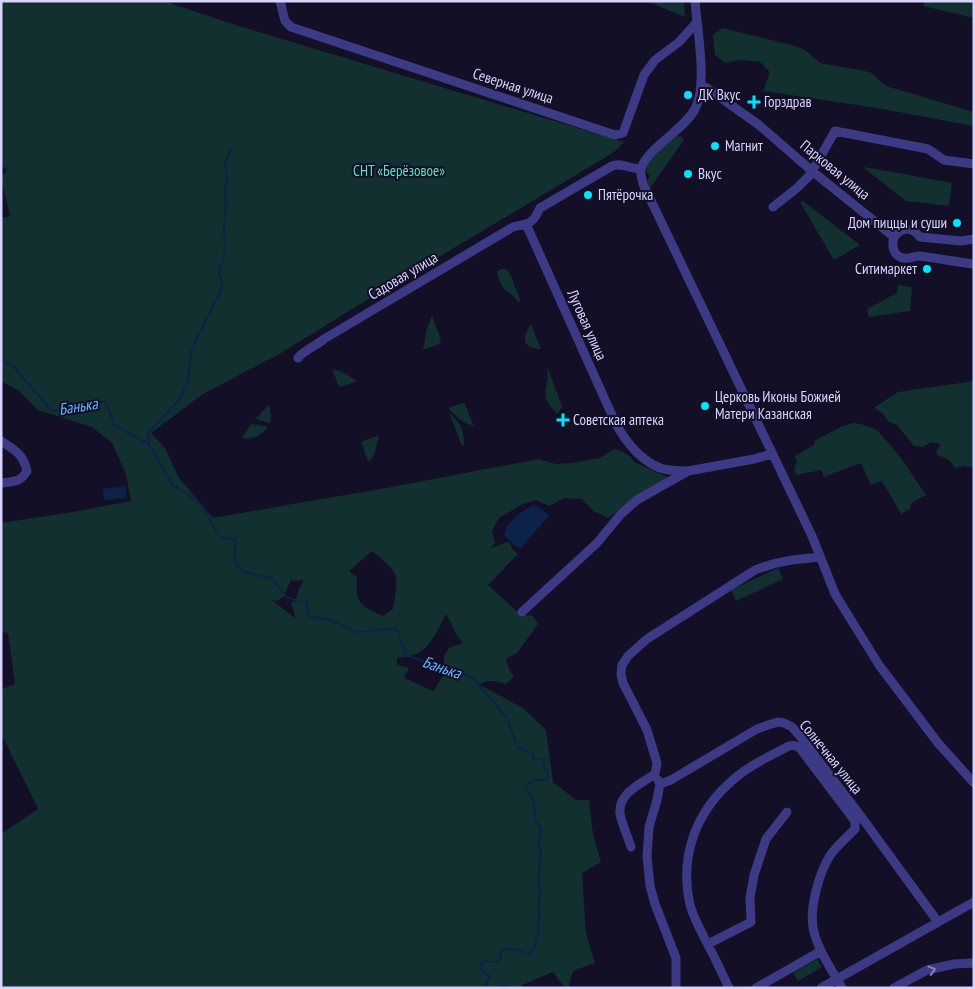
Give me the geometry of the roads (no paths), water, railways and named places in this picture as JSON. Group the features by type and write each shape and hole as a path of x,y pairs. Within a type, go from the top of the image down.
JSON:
{"street":[{"name":"Северная улица","path":"280,1 285,20 291,27 615,135 623,133 648,68 678,42 697,22"},
{"path":"695,1 702,86 697,107 692,115 650,154 644,162 641,169 643,184 812,536 835,594 879,665 938,743 974,783"},
{"name":"Парковая улица","path":"702,86 752,120 894,237"},
{"path":"773,207 797,188 812,171 835,131 928,149 944,160 974,164"},
{"path":"526,224 535,219 540,208 612,166 617,164 641,169"},
{"name":"Садовая улица","path":"298,358 324,339 513,227 526,224"},
{"name":"Луговая улица","path":"526,224 623,436 631,447 645,459 660,468 672,471 688,471"},
{"path":"974,239 961,241 920,237 915,231 907,229 900,231 894,237 892,244 893,249 898,255 906,259 916,256 974,264"},
{"path":"1,441 18,453 25,461 27,471 23,478 1,482"},
{"path":"522,612 597,544 621,514 637,500 688,471 772,454"},
{"path":"676,988 676,958 650,886 647,856 650,827 658,800 660,784 655,774 657,762 647,730 623,683 622,665 628,656 647,640 755,570 777,562 820,556"},
{"name":"Солнечная улица","path":"660,784 671,780 757,729 778,722 784,723 792,727 799,735 857,810 938,922"},
{"path":"729,988 697,925 691,906 687,883 692,838 699,822 713,800 735,778 761,760 789,746 796,745 855,821 855,829 836,848 829,859 817,887 813,907 813,931 821,952 842,988"},
{"path":"631,847 620,813 622,802 627,794 655,774"},
{"path":"708,944 750,922 750,898 754,875 760,857 766,840 787,812"},
{"path":"821,988 974,902"},
{"path":"756,988 821,952"},
{"path":"894,988 928,970 954,964 974,963"}],"water":[{"path":"125,486 126,498 104,500 103,489"},
{"path":"534,505 549,516 522,548 516,547 504,535 508,525 524,510"}],"waterway":[{"path":"149,444 148,433 179,400 188,382 191,352 221,290 222,282 219,273 225,251 225,189 227,181 225,163 231,149"},
{"name":"Банька","path":"1,361 12,365 52,411 105,401 115,426 149,444 172,484 201,504 220,537 236,540 234,560 243,572 272,578 286,597 307,603 308,616 331,620 356,632 396,628 406,655 473,678 507,718 518,749 533,753 533,758 544,760 544,768 548,773 548,779 531,781 526,787 534,801 535,821 541,830 538,844 541,851 538,883 540,891 538,935 534,949 530,953 509,948 501,952 501,958 497,962 483,961 481,970 490,976 486,985 487,988 490,988"},
{"name":"Банька","path":"499,988 504,986 510,988"}],"place":[{"name":"ДК Вкус","path":"688,95"},
{"name":"Горздрав","path":"754,102"},
{"name":"Магнит","path":"715,146"},
{"name":"Вкус","path":"688,174"},
{"name":"Пятёрочка","path":"588,195"},
{"name":"Дом пиццы и суши","path":"957,223"},
{"name":"Ситимаркет","path":"927,269"},
{"name":"Церковь Иконы Божией Матери Казанская","path":"705,406"},
{"name":"Советская аптека","path":"563,420"}],"park label":[{"name":"СНТ «Берёзовое»","path":"399,171"}]}
